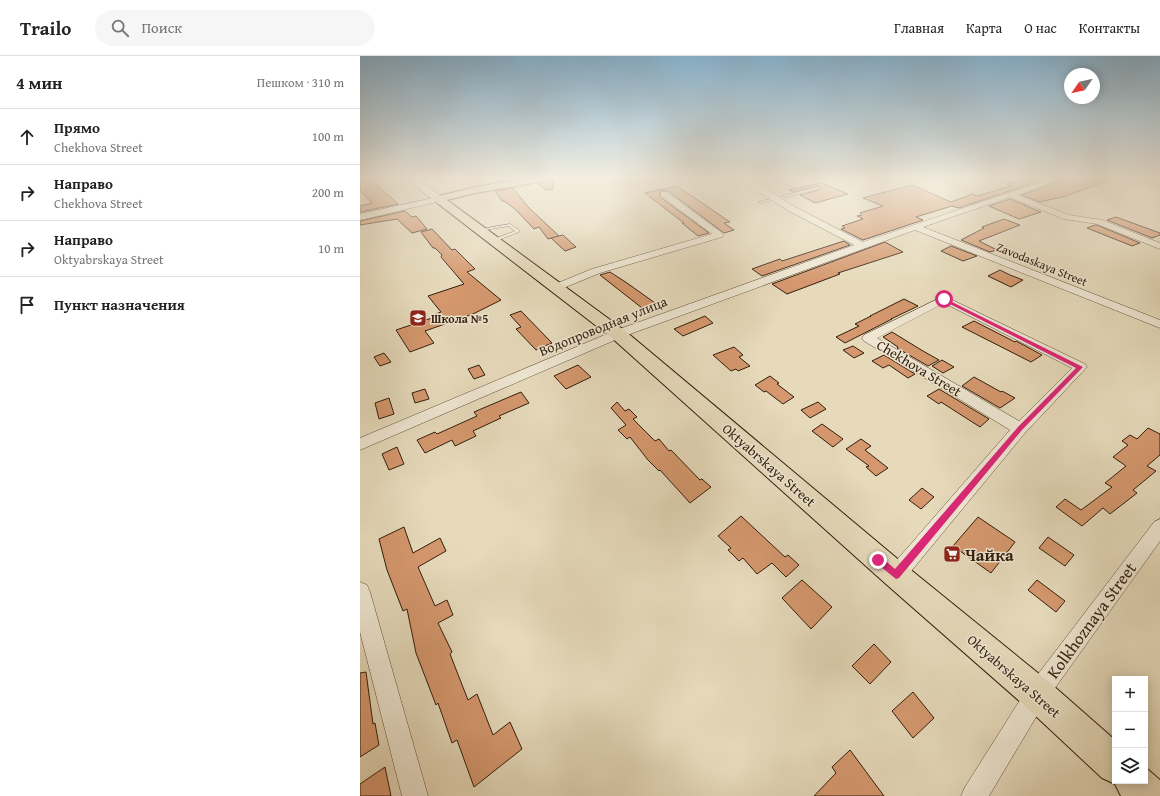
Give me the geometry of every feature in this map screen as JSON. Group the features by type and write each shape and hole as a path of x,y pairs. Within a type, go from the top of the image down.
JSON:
{"main road":[{"name":"Oktyabrskaya Street","path":"456,213 618,334 896,575 1037,694 1112,762"},
{"path":"1135,784 1149,796"}],"street":[{"path":"360,217 379,213"},
{"path":"557,287 596,271 719,235 689,213"},
{"path":"799,213 862,245"},
{"name":"Водопроводная улица","path":"360,444 618,334 862,245 958,213"},
{"path":"1058,213 1067,216 1099,222 1160,246"},
{"name":"Zavodaskaya Street","path":"915,227 1160,324"},
{"name":"Chekhova Street","path":"896,575 1020,429 1080,367 944,299 868,338 1020,429"},
{"name":"Kolkhoznaya Street","path":"974,796 1037,694 1160,527"},
{"path":"360,592 415,796"}],"lane":[{"path":"479,230 510,225 518,231 493,241"}],"building":[{"path":"398,213 407,213 412,217 416,216 427,229 412,233 397,219 360,225 360,221"},
{"path":"518,213 534,213 559,236 548,239 539,227 534,229"},
{"path":"670,213 681,213 709,233 698,236 682,223 684,223"},
{"path":"697,213 716,213 730,222 724,223 734,230 724,233"},
{"path":"860,213 931,213 916,217 923,220 863,240 841,229 845,228 842,226 863,219 857,216 862,215"},
{"path":"1004,213 1039,213 1019,219"},
{"path":"1116,217 1160,233 1160,235 1152,238 1107,220"},
{"path":"1004,219 1020,225 979,241 997,250 990,252 961,240 984,228 982,227"},
{"path":"1095,225 1140,243 1132,246 1087,228"},
{"path":"432,229 452,250 455,249 475,269 467,272 501,300 473,314 425,331 434,343 410,352 396,330 432,318 431,316 441,312 428,296 464,284 441,257 442,255 435,248 433,248 421,232"},
{"path":"563,235 576,247 565,251 551,238"},
{"path":"844,241 850,245 762,276 752,269 780,259 782,261"},
{"path":"885,242 903,252 838,273 840,274 787,294 772,284"},
{"path":"951,246 977,256 963,261 941,251"},
{"path":"1000,270 1023,280 1011,287 988,276"},
{"path":"610,272 655,303 642,308 600,275"},
{"path":"904,299 918,306 845,343 836,337 859,326 855,324"},
{"path":"521,311 552,343 536,350 516,329 521,327 510,315"},
{"path":"705,316 713,323 683,336 674,329"},
{"path":"974,321 1042,355 1031,362 962,327"},
{"path":"892,332 939,360 928,366 897,348 898,347 883,337"},
{"path":"853,346 864,353 854,358 843,350"},
{"path":"734,347 743,355 739,357 750,366 738,371 736,369 731,371 713,355"},
{"path":"384,353 391,362 380,366 374,357"},
{"path":"884,355 915,374 908,378 889,365 883,368 872,361"},
{"path":"942,360 954,367 943,373 932,366"},
{"path":"479,365 485,375 474,379 468,369"},
{"path":"578,365 591,377 566,389 554,376"},
{"path":"770,376 779,383 777,384 794,397 783,404 766,391 764,392 755,385"},
{"path":"974,377 1015,398 1000,408 962,386"},
{"path":"425,389 429,399 415,403 412,393"},
{"path":"939,389 989,419 980,427 941,402 939,404 927,396"},
{"path":"521,392 529,403 499,416 501,418 473,431 476,436 455,446 452,440 425,453 417,440 435,432 437,434 477,416 474,412"},
{"path":"389,398 394,414 379,419 375,403"},
{"path":"617,402 625,411 629,409 637,417 633,419 655,441 659,439 669,451 671,450 700,480 702,479 711,487 690,503 660,470 659,471 648,460 630,437 627,439 618,430 626,425 611,408"},
{"path":"818,402 826,409 810,418 801,410"},
{"path":"822,424 843,439 833,447 812,431"},
{"path":"1148,428 1160,434 1160,455 1147,466 1156,471 1133,490 1137,493 1110,514 1103,508 1082,526 1056,507 1065,499 1081,510 1112,487 1105,483 1126,466 1113,457 1128,445 1122,441 1130,435 1137,439"},
{"path":"861,439 871,446 865,450 888,468 876,476 866,467 869,466 846,449"},
{"path":"397,447 404,464 389,470 382,454"},
{"path":"922,488 934,497 921,509 909,500"},
{"path":"741,516 785,557 788,555 799,565 786,577 772,563 757,574 743,558 739,561 728,550 731,548 718,536"},
{"path":"978,517 1015,542 991,573 953,546"},
{"path":"404,527 413,553 440,538 446,551 418,567 435,606 447,600 453,615 438,623 452,652 450,654 468,700 477,694 493,735 510,722 522,749 474,787 457,740 452,743 438,703 436,705 416,653 407,609 403,611 387,570 379,539"},
{"path":"1048,537 1074,555 1065,566 1039,548"},
{"path":"802,580 832,607 811,629 782,598"},
{"path":"1037,580 1065,601 1056,612 1028,590"},
{"path":"874,644 891,662 870,684 852,666"},
{"path":"366,672 373,724 375,723 379,745 360,757 360,673"},
{"path":"913,692 934,718 913,738 892,711"},
{"path":"850,750 884,796 814,796 836,773 832,767"},
{"path":"385,767 391,796 360,796 360,784"}],"place":[{"name":"Школа №5","path":"418,318"},
{"name":"Чайка","path":"952,554"}],"route":[{"path":"878,560 896,575 1020,429 1080,367 944,299"}]}
